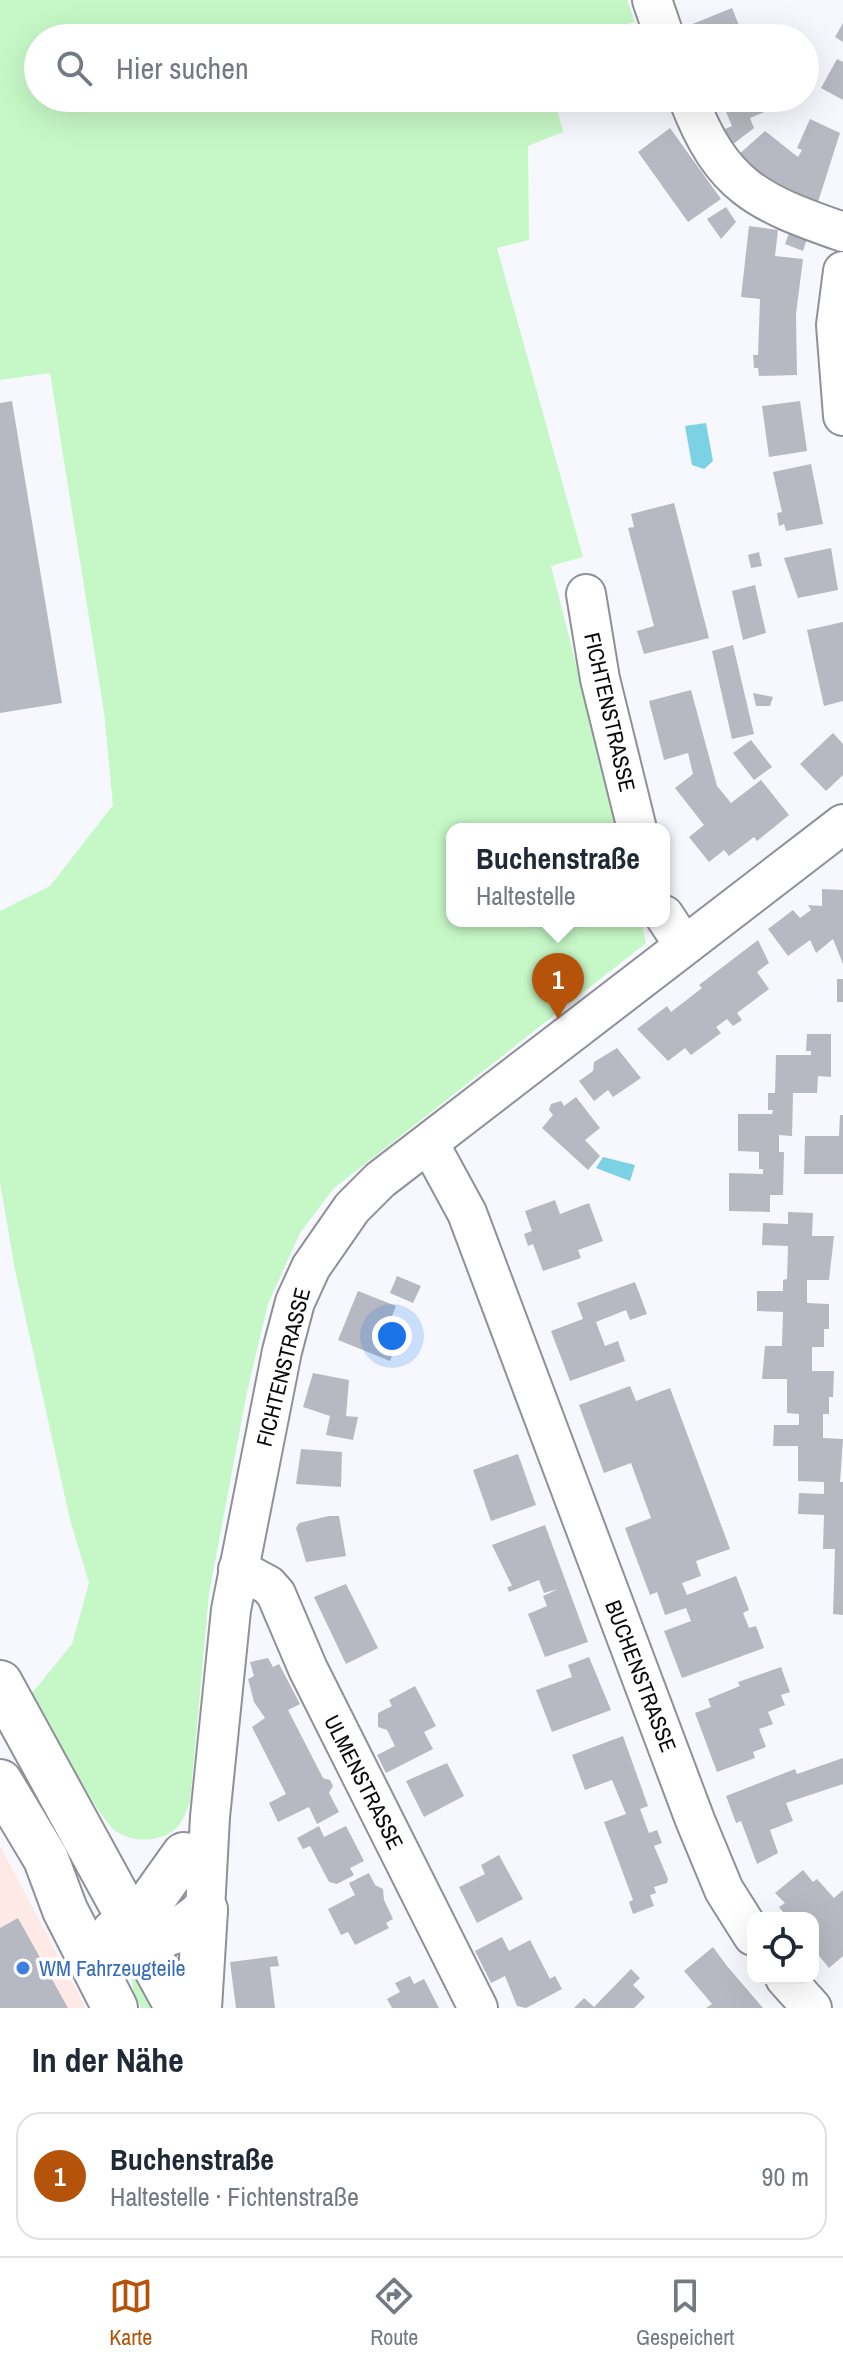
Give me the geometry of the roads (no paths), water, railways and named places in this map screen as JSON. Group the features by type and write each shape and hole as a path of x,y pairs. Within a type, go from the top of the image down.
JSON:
{"main road":[{"path":"0,1683 15,1745 98,1857 178,2008"},
{"path":"0,1782 51,1869 93,1920 118,1933 171,1935 191,1924 205,1910"},
{"path":"98,1857 143,1863 184,1855"},
{"path":"126,2008 124,1962 147,1907 184,1855"},
{"path":"51,1869 65,1910 115,2008"},
{"path":"199,2008 205,1910"}],"street":[{"path":"652,0 660,24"},
{"path":"694,112 703,136 721,166 741,185 785,212 843,232"},
{"path":"843,271 836,325 843,416"},
{"name":"FICHTENSTRASSE","path":"586,594 600,679 636,823"},
{"name":"FICHTENSTRASSE","path":"205,1910 210,1817 238,1569 282,1351 300,1290 330,1235 380,1180 430,1145 673,929 843,824"},
{"name":"BUCHENSTRASSE","path":"430,1145 467,1213 695,1820 724,1890 747,1926"},
{"name":"ULMENSTRASSE","path":"238,1569 268,1585 276,1594 308,1669 478,2008"},
{"name":"FICHTENSTRASSE","path":"184,1855 210,1817"},
{"path":"790,1984 812,2008"}],"water":[{"path":"706,423 713,461 704,469 692,465 685,426"},
{"path":"603,1157 635,1165 630,1181 596,1168"}],"place":[{"name":"Buchenstraße","path":"558,1019"},
{"name":"WM Fahrzeugteile","path":"23,1968"}]}
